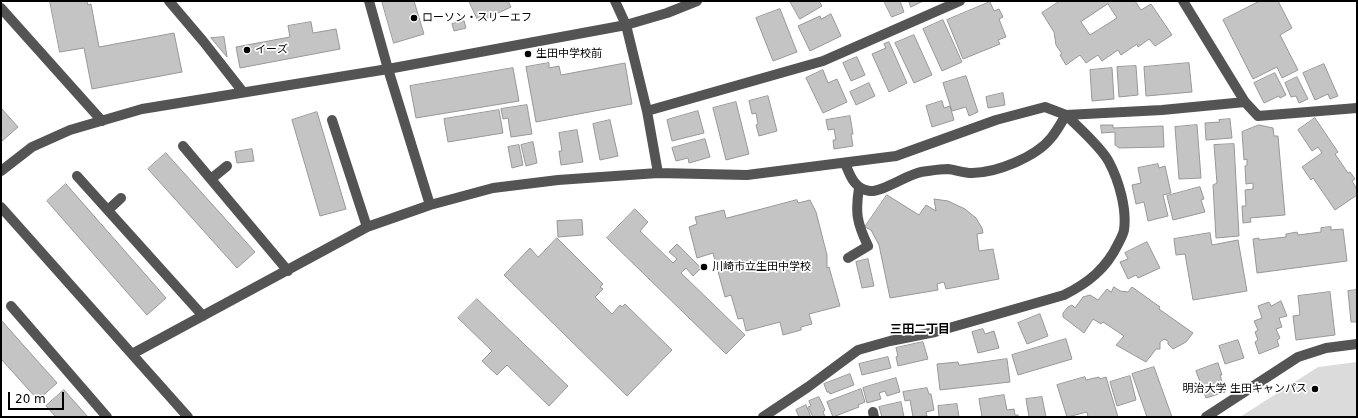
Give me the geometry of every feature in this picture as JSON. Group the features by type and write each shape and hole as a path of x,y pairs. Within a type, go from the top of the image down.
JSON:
{"street":[{"path":"169,1 243,92"},
{"path":"369,1 388,69 430,205"},
{"path":"615,1 626,25 647,111 658,173"},
{"path":"647,111 824,61 960,1"},
{"path":"1183,1 1246,102 1258,116 1357,108"},
{"path":"1,170 32,148 70,130 142,110 388,69 626,25 667,13 694,2"},
{"path":"1,8 102,121"},
{"path":"132,354 367,227 430,205 493,188 558,180 658,173 747,175 896,156 996,120 1045,107 1066,115 1162,110 1246,102"},
{"path":"845,163 852,179 859,188 871,191 889,186 919,172 946,169 972,173 998,169 1028,157 1051,139 1066,115"},
{"path":"763,417 808,387 858,350 890,341 935,332 1064,295 1083,285 1101,270 1115,251 1124,231 1123,207 1118,185 1108,162 1088,137 1066,115"},
{"path":"332,120 367,227"},
{"path":"183,146 288,270"},
{"path":"211,179 227,166"},
{"path":"78,176 202,316"},
{"path":"848,258 868,246 858,223 856,208 859,188"},
{"path":"108,210 121,198"},
{"path":"1,207 188,417"},
{"path":"11,306 107,417"},
{"path":"1206,417 1298,357 1326,348 1357,344"}],"shaded area":[{"name":"明治大学 生田キャンパス","path":"1357,362 1357,417 1240,417 1318,367"}],"building":[{"path":"50,1 87,1 88,5 91,4 99,47 174,33 182,72 92,89 84,48 60,52"},
{"path":"382,1 414,1 424,34 394,43"},
{"path":"469,1 508,1 511,7 479,22"},
{"path":"790,1 819,1 822,6 800,19"},
{"path":"884,1 900,1 904,12 892,17"},
{"path":"909,1 923,1 911,7"},
{"path":"1060,1 1135,1 1141,10 1151,4 1172,35 1155,46 1149,39 1138,47 1137,44 1121,55 1118,50 1102,61 1098,55 1086,63 1080,55 1066,65 1060,55 1062,54 1056,45 1054,32 1042,13","holes":["1108,4 1117,18 1090,35 1081,22"]},
{"path":"1260,1 1278,1 1292,28 1280,35 1298,70 1282,78 1277,67 1253,79 1223,20"},
{"path":"990,2 994,11 999,9 1003,17 999,19 1006,37 998,40 1000,44 963,59 947,20"},
{"path":"780,9 797,52 773,61 756,18"},
{"path":"831,14 841,36 810,51 798,26 820,16 821,19"},
{"path":"943,20 962,62 942,71 923,29"},
{"path":"464,21 466,28 454,31 452,24"},
{"path":"311,22 313,33 336,29 340,49 240,68 236,47 290,37 288,26"},
{"path":"914,35 932,75 914,83 895,43"},
{"path":"224,37 227,57 211,38"},
{"path":"889,42 907,83 889,92 872,54 886,48 884,44"},
{"path":"857,57 865,75 851,81 843,63"},
{"path":"549,63 549,68 559,66 561,75 625,63 632,104 536,122 526,67"},
{"path":"1189,63 1192,92 1146,96 1144,67"},
{"path":"1324,64 1338,96 1330,99 1328,94 1315,100 1303,73"},
{"path":"1136,66 1138,95 1119,97 1117,67"},
{"path":"513,68 519,101 416,118 410,86"},
{"path":"1112,68 1114,99 1092,101 1090,70"},
{"path":"823,70 828,83 837,79 847,102 823,113 806,78"},
{"path":"1275,73 1286,95 1280,98 1279,96 1264,103 1254,83"},
{"path":"966,76 978,112 969,116 966,107 952,111 943,83"},
{"path":"1297,77 1308,99 1299,103 1296,96 1291,97 1285,83"},
{"path":"869,83 875,96 856,105 850,92"},
{"path":"1003,93 1005,105 988,108 986,97"},
{"path":"768,96 777,131 759,136 756,125 758,124 756,113 752,114 749,101"},
{"path":"942,101 944,108 950,106 954,120 932,127 926,106"},
{"path":"736,102 749,154 726,160 713,108"},
{"path":"527,105 532,134 511,137 508,118 503,119 501,109"},
{"path":"1,108 18,127 1,142"},
{"path":"499,110 503,133 448,142 444,119"},
{"path":"698,111 704,133 672,141 667,120"},
{"path":"317,112 346,209 320,216 292,120"},
{"path":"850,116 853,146 834,149 833,140 836,140 834,129 828,130 826,120"},
{"path":"1315,118 1338,152 1335,154 1348,173 1350,172 1355,179 1352,181 1357,189 1357,195 1335,210 1313,178 1311,180 1302,167 1322,153 1318,147 1312,151 1298,130"},
{"path":"1230,119 1232,138 1206,140 1205,123 1220,122 1219,120"},
{"path":"610,120 618,156 600,160 593,124"},
{"path":"1101,125 1113,125 1113,128 1163,126 1164,147 1119,148 1115,145 1115,132 1102,133"},
{"path":"1197,125 1201,178 1179,179 1175,127"},
{"path":"1259,125 1273,128 1274,136 1278,136 1285,215 1250,218 1251,222 1243,223 1242,206 1246,206 1245,190 1253,189 1253,183 1246,184 1245,166 1247,165 1247,159 1244,160 1242,132"},
{"path":"577,130 583,162 561,165 559,151 562,151 559,133"},
{"path":"705,139 710,157 689,163 688,158 676,161 672,148"},
{"path":"533,142 537,163 526,166 521,145"},
{"path":"1234,144 1239,236 1216,238 1213,185 1217,183 1214,145"},
{"path":"519,145 523,165 512,168 508,147"},
{"path":"252,149 254,161 237,163 235,152"},
{"path":"166,153 255,252 237,268 148,169"},
{"path":"1158,164 1159,168 1165,166 1171,193 1163,195 1168,216 1148,221 1144,202 1136,204 1132,185 1141,183 1138,168"},
{"path":"66,184 166,298 147,315 47,201"},
{"path":"1200,187 1204,199 1201,200 1205,212 1173,220 1167,196"},
{"path":"887,195 919,215 926,205 936,211 934,199 948,201 965,209 976,218 982,228 983,233 977,234 979,251 993,249 999,279 946,289 944,282 937,284 938,290 890,298 879,245 871,230 865,227"},
{"path":"797,200 798,203 810,200 816,212 827,255 827,268 829,267 840,306 809,314 812,324 801,327 801,330 783,335 780,322 746,331 743,318 738,319 731,295 725,297 713,253 697,258 689,227 697,224 695,217 724,210 726,218"},
{"path":"635,209 648,222 640,231 673,263 677,259 669,252 677,244 701,268 693,276 686,268 681,273 745,335 726,354 607,238"},
{"path":"582,220 583,235 558,237 557,221"},
{"path":"1331,227 1331,230 1343,229 1347,261 1257,273 1253,239 1259,238 1259,240 1286,237 1286,234 1297,232 1298,235 1321,232 1321,228"},
{"path":"1210,233 1212,245 1238,240 1247,291 1193,300 1185,254 1176,255 1174,239"},
{"path":"557,238 603,284 600,287 603,289 595,297 612,314 620,305 622,307 625,304 672,350 627,396 504,275 530,248 538,257"},
{"path":"1147,242 1160,268 1138,278 1136,275 1128,279 1120,262 1128,259 1125,253"},
{"path":"868,259 874,286 862,288 856,262"},
{"path":"1114,287 1120,291 1128,292 1132,287 1160,307 1159,309 1193,333 1186,342 1173,349 1168,344 1168,341 1164,339 1160,342 1160,349 1156,349 1146,362 1116,345 1124,336 1103,322 1101,324 1093,319 1084,333 1063,317 1063,313 1068,307 1072,305 1075,308 1083,297 1090,295 1098,300 1107,289 1111,292"},
{"path":"1357,290 1357,322 1351,322 1348,291"},
{"path":"1330,292 1335,335 1296,340 1293,316 1300,315 1298,296"},
{"path":"477,299 568,386 549,406 507,365 497,375 482,361 492,351 458,318"},
{"path":"1281,301 1287,316 1279,318 1282,327 1276,329 1280,338 1277,340 1279,346 1259,354 1255,342 1258,340 1255,332 1258,330 1254,321 1262,318 1258,306 1269,302 1271,306"},
{"path":"1040,314 1048,336 1027,344 1018,323"},
{"path":"1,320 57,383 38,400 1,359"},
{"path":"983,329 985,334 994,331 999,348 978,353 972,332"},
{"path":"1066,339 1072,359 1018,375 1012,355"},
{"path":"1238,340 1244,358 1225,364 1219,346"},
{"path":"923,342 928,359 898,366 896,348"},
{"path":"888,357 891,368 862,375 859,364"},
{"path":"1007,359 1010,382 940,390 937,364 958,362 959,365"},
{"path":"1218,363 1225,392 1206,398 1196,371"},
{"path":"1154,367 1172,417 1147,417 1132,374"},
{"path":"850,374 854,385 830,394 827,392 824,384"},
{"path":"1130,376 1136,400 1117,406 1110,382"},
{"path":"1085,377 1086,380 1106,377 1118,417 1088,417 1087,412 1067,417 1057,385"},
{"path":"896,378 900,392 887,396 885,391 879,393 881,399 867,403 863,388"},
{"path":"927,388 929,394 931,394 934,410 926,412 927,416 913,417 910,400 905,401 903,392"},
{"path":"861,389 865,402 858,405 859,407 833,417 827,402"},
{"path":"64,390 88,417 56,417 46,406"},
{"path":"1004,395 1007,410 1014,409 1015,415 1018,415 1018,417 982,417 979,399"},
{"path":"819,397 825,410 823,412 825,417 813,417 808,407 811,406 809,401"},
{"path":"1042,397 1046,417 1029,417 1026,399"},
{"path":"901,402 904,417 882,417 879,407"},
{"path":"957,404 959,417 939,417 938,406"},
{"path":"806,405 811,417 799,417 796,410"}],"place":[{"name":"ローソン・スリーエフ","path":"414,18"},
{"name":"イーズ","path":"247,50"},
{"name":"生田中学校前","path":"528,54"},
{"name":"川崎市立生田中学校","path":"704,267"},
{"name":"明治大学 生田キャンパス","path":"1315,389"}],"district":[{"name":"三田二丁目","path":"920,330"}]}
